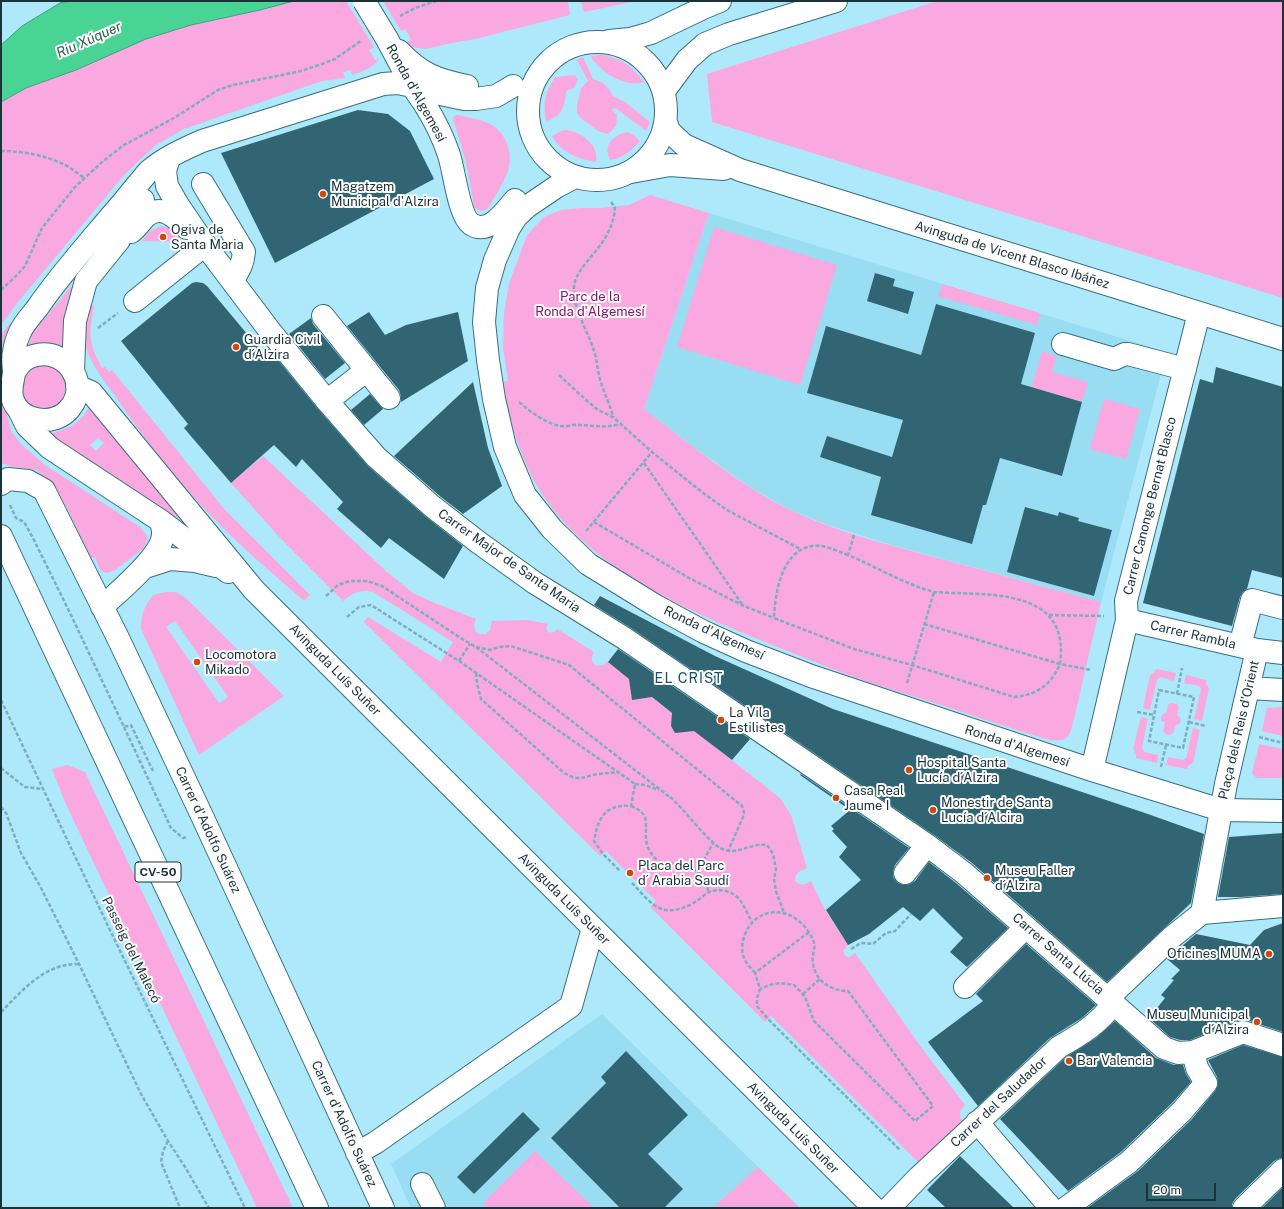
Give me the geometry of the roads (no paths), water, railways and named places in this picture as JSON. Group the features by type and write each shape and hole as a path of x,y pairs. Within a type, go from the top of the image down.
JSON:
{"street":[{"path":"364,1 390,29 413,65 423,72 472,87 513,86"},
{"path":"609,41 640,57 653,71 664,91 667,111 666,122 659,142 647,159 630,172 612,178 594,180 567,173 546,158 536,143 530,128 528,110 530,93 537,77 559,52 579,43 596,40 609,41 630,39 650,33 720,1"},
{"path":"664,91 687,60 705,44 729,34 836,1"},
{"name":"Ronda d'Algemesí","path":"390,29 412,86 424,102 439,128 449,156 462,211 470,224 487,227 492,224 519,197 543,178 567,173"},
{"path":"203,242 168,212 158,211 146,217 135,229 119,240 86,281 75,321 76,398 71,408 65,414 54,420 43,420 27,416 18,409 12,397 11,385 14,373 13,354 20,331 43,299 149,172 167,165 202,141 383,84 412,86 431,92 464,99 476,99 496,96 547,64"},
{"name":"Avinguda de Vicent Blasco Ibáñez","path":"666,122 670,131 684,145 740,170 1283,339"},
{"path":"119,240 126,221 167,165"},
{"path":"167,165 167,186 203,242"},
{"name":"Avinguda de Vicent Blasco Ibáñez","path":"630,172 670,166 740,170"},
{"name":"Ronda d'Algemesí","path":"567,173 556,187 528,206 516,217 509,228 495,260 487,288 484,322 494,399 505,447 525,495 552,529 588,564 656,606 704,632 746,651 825,680 1092,770 1222,810 1283,811"},
{"path":"203,184 244,252 243,262 239,272 232,280"},
{"path":"135,300 203,242"},
{"name":"Carrer Major de Santa Maria","path":"203,242 270,331 327,401 376,457 433,508 546,590 634,645 876,810"},
{"name":"Carrer Canonge Bernat Blasco","path":"1092,770 1127,620 1126,601 1199,313"},
{"path":"323,316 389,398"},
{"path":"1063,344 1114,359 1128,354 1185,369"},
{"path":"14,373 21,363 27,359 32,356 44,354 56,356 66,362 75,378"},
{"path":"327,401 367,370"},
{"name":"Avinguda Luís Suñer","path":"75,378 91,392 254,590 873,1208"},
{"name":"Avinguda Luís Suñer","path":"18,409 27,426 50,448 161,521 254,590"},
{"name":"Carrer d'Adolfo Suárez","path":"4,481 28,481 44,490 204,818 383,1208"},
{"path":"102,607 144,567 159,548 164,534 161,521"},
{"name":"CV-50","path":"1,536 317,1208"},
{"path":"144,567 170,560 195,561 221,567"},
{"name":"Plaça dels Reis d'Orient","path":"1202,913 1226,784 1249,688 1249,648 1252,600 1283,608"},
{"name":"Carrer Rambla","path":"1127,620 1249,648 1283,653"},
{"path":"1249,688 1283,690"},
{"name":"Carrer Santa Llúcia","path":"876,810 964,872 1164,1048 1178,1053 1192,1052"},
{"path":"906,873 927,845"},
{"path":"1202,913 1283,906"},
{"name":"Carrer del Saludador","path":"889,1208 907,1188 1059,1047 1086,1032 1107,1012 1111,1000 1172,937 1202,913"},
{"path":"965,987 1026,927"},
{"path":"357,1153 571,1006 593,928"},
{"path":"1066,1208 1129,1162 1182,1111 1206,1083 1197,1068 1192,1052 1243,1032 1283,1045"},
{"path":"977,1122 1051,1208"},
{"path":"1244,1208 1283,1170"},
{"path":"422,1184 434,1208"}],"water":[{"name":"Riu Xúquer","path":"73,1 294,1 191,25 146,39 76,70 26,88 1,102 1,45 22,26 60,3"}],"place":[{"name":"Magatzem Municipal d'Alzira","path":"323,194"},
{"name":"Ogiva de Santa Maria","path":"163,237"},
{"name":"Guardia Civil d´Alzira","path":"236,347"},
{"name":"Locomotora Mikado","path":"197,662"},
{"name":"La Vila Estilistes","path":"721,720"},
{"name":"Hospital Santa Lucía d´Alzira","path":"909,770"},
{"name":"Casa Real Jaume I","path":"836,798"},
{"name":"Monestir de Santa Lucía d´Alcira","path":"933,810"},
{"name":"Placa del Parc d´ Arabia Saudí","path":"630,873"},
{"name":"Museu Faller d´Alzira","path":"987,878"},
{"name":"Oficines MUMA","path":"1269,954"},
{"name":"Museu Municipal d´Alzira","path":"1257,1022"},
{"name":"Bar Valencia","path":"1069,1061"}],"district":[{"name":"EL CRIST","path":"689,679"}],"park label":[{"name":"Parc de la Ronda d'Algemesí","path":"590,304"}]}
